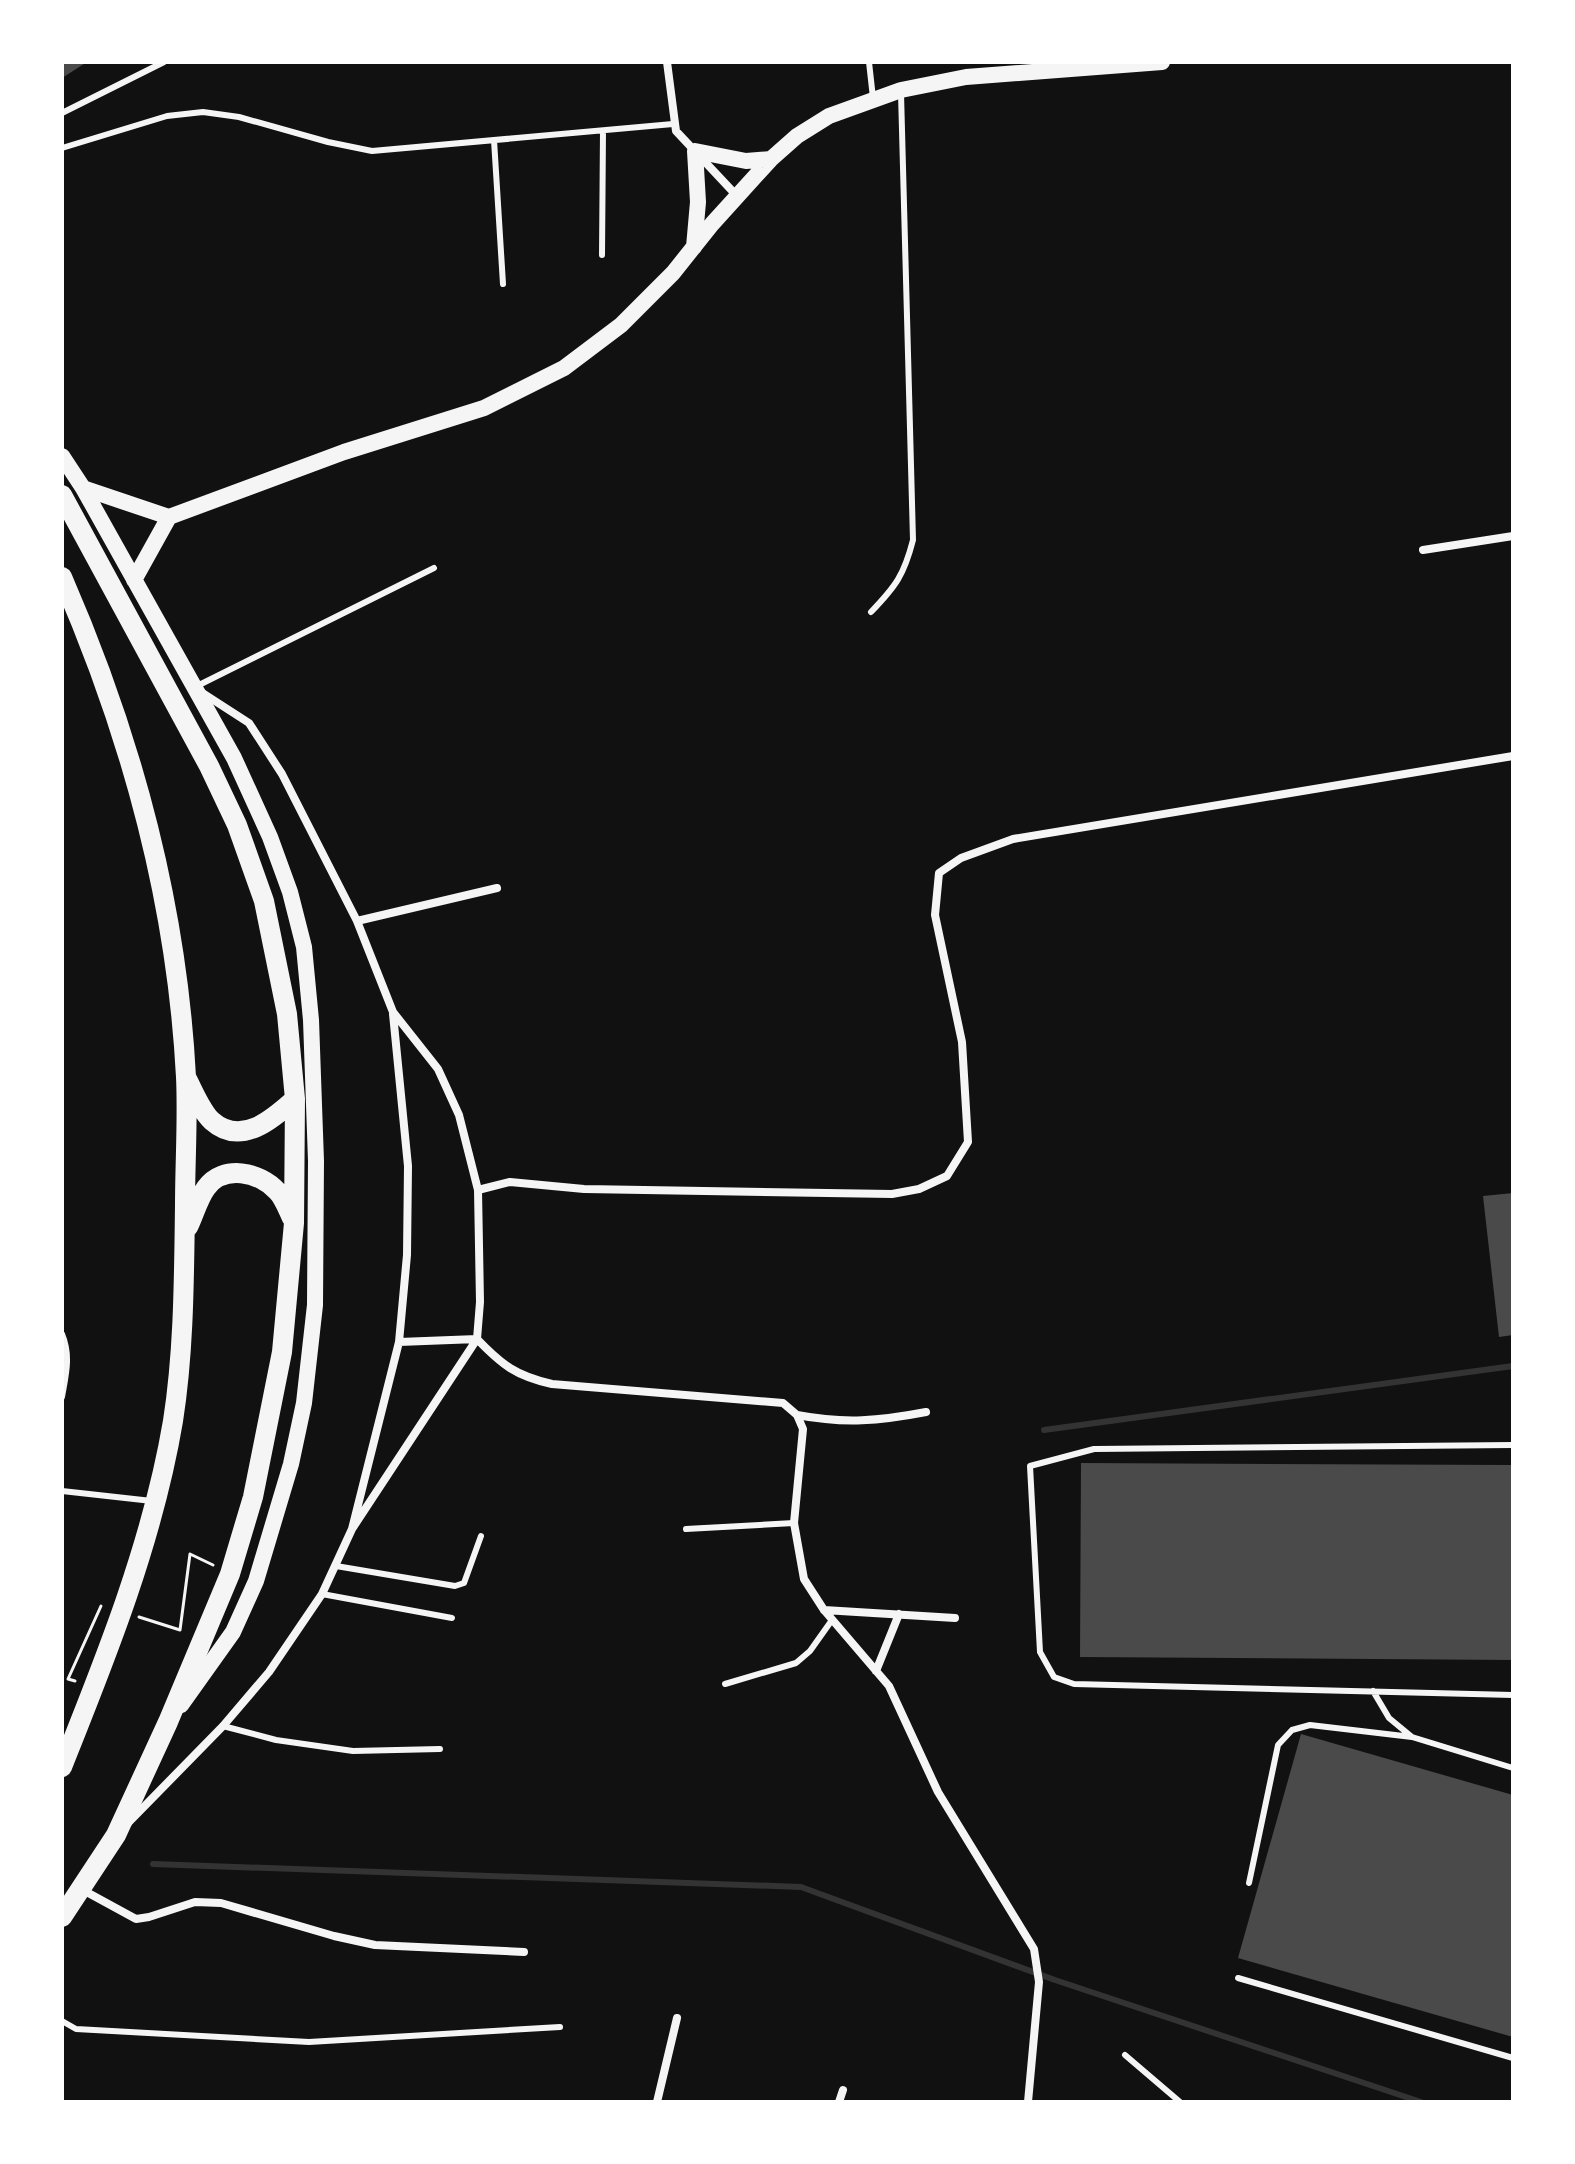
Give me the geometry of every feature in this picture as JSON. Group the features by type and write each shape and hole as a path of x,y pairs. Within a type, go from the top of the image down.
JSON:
{"highway":[{"path":"62,495 209,766 237,825 264,901 287,1014 295,1099 294,1223 282,1352 253,1497 230,1574 168,1722 116,1835 62,1917"},
{"path":"62,577 98,665 154,845 174,965 186,1077 185,1235 181,1338 173,1421 155,1502 129,1590 62,1767"},
{"path":"186,1077 211,1120 229,1131 252,1130 274,1118 295,1099"},
{"path":"185,1235 207,1186 225,1174 243,1173 264,1180 280,1193 294,1223"}],"main road":[{"path":"83,488 169,517 344,452 484,408 550,375 621,325 673,273 771,159 797,136 829,116 901,90 989,69 1162,62"},
{"path":"694,247 698,202 695,151 746,161 771,159"},
{"path":"62,456 83,488 234,758 270,837 290,892 304,947 311,1020 316,1161 315,1305 301,1418 291,1464 256,1581 233,1632 168,1722"},
{"path":"134,580 169,517"}],"street":[{"path":"667,62 676,131 737,196"},
{"path":"1423,550 1513,536"},
{"path":"116,1835 223,1726 269,1672 322,1594 352,1529 399,1342 407,1255 408,1166 393,1012 357,921 282,774 249,723 193,687"},
{"path":"478,1190 510,1182 584,1189 892,1194 919,1189 947,1176 968,1142 962,1042 935,915 939,873 961,858 1013,839 1513,756"},
{"path":"357,921 497,888"},
{"path":"352,1529 477,1339 480,1302 478,1190 459,1115 438,1069 393,1012"},
{"path":"399,1342 477,1339 499,1362 523,1377 552,1384 783,1403 797,1415 803,1429 794,1523 804,1579 824,1610 889,1686 938,1792 1034,1949 1039,1982 1028,2102"},
{"path":"797,1415 823,1420 882,1421 926,1412"},
{"path":"824,1610 955,1618"},
{"path":"876,1671 899,1614"},
{"path":"80,1889 136,1919 195,1902 221,1903 375,1945 524,1952"},
{"path":"657,2102 677,2018"},
{"path":"839,2102 843,2090"}],"lane":[{"path":"62,113 164,62"},
{"path":"869,62 873,99"},
{"path":"871,612 897,585 913,540 901,90"},
{"path":"62,148 167,116 203,112 239,117 372,151 673,124"},
{"path":"602,255 603,131"},
{"path":"494,140 503,284"},
{"path":"193,687 434,568"},
{"path":"62,1334 68,1348 69,1362 62,1397"},
{"path":"1513,1445 1094,1449 1030,1466 1040,1652 1054,1677 1074,1684 1513,1695"},
{"path":"62,1491 155,1502"},
{"path":"686,1529 794,1523"},
{"path":"336,1566 455,1586 464,1583 481,1536"},
{"path":"322,1594 452,1618"},
{"path":"725,1684 796,1663 810,1651 832,1620"},
{"path":"1373,1691 1389,1718 1412,1737"},
{"path":"1249,1883 1278,1745 1292,1730 1310,1725 1412,1737 1513,1768"},
{"path":"223,1726 276,1740 353,1751 440,1749"},
{"path":"1238,1978 1513,2058"},
{"path":"62,2021 76,2029 309,2042 560,2027"},
{"path":"1125,2055 1180,2102"}],"path":[{"path":"180,1630 190,1554 230,1574"},
{"path":"95,1685 68,1679 101,1605"}],"building":[{"path":"62,62 87,62 62,78"},
{"path":"1513,1193 1513,1335 1499,1337 1483,1196"},
{"path":"1081,1463 1513,1465 1513,1660 1080,1657"},
{"path":"1301,1734 1513,1795 1513,2037 1238,1958"}],"waterway":[{"path":"1044,1430 1513,1366"},
{"path":"153,1864 801,1887 1055,1980 1421,2102"}]}
